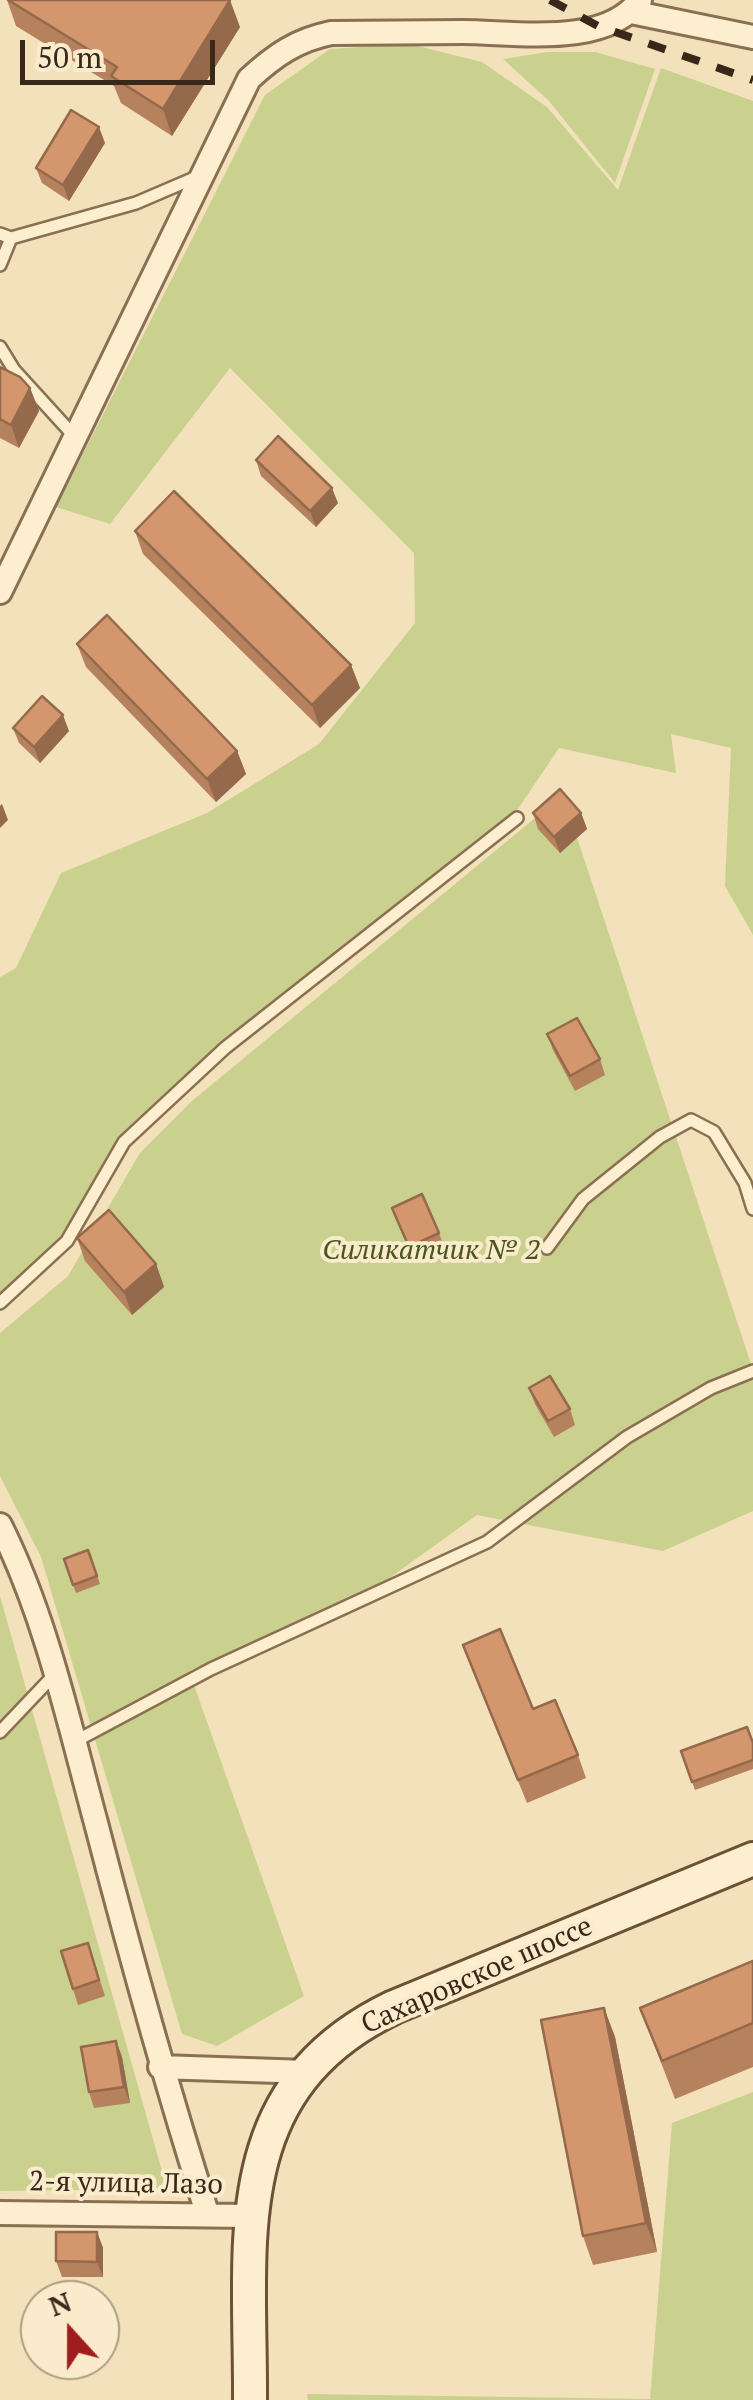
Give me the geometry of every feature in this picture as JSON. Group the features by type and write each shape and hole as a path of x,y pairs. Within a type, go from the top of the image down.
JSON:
{"main road":[{"name":"Сахаровское шоссе","path":"250,2400 254,2181 286,2100 307,2072 340,2039 380,2014 753,1859"}],"street":[{"path":"0,592 249,79 287,48 306,38 331,33 560,34 598,26 636,6 753,37"},
{"path":"0,542 13,564"},
{"path":"0,1525 24,1572 74,1742 160,2067 207,2213"},
{"path":"160,2067 307,2072"},
{"name":"2-я улица Лазо","path":"0,2213 251,2216"}],"lane":[{"path":"0,265 5,236 136,203 203,175"},
{"path":"0,348 14,370 75,438"},
{"path":"0,1303 67,1241 124,1142 225,1048 517,818"},
{"path":"547,1248 583,1200 660,1137 691,1120 714,1132 745,1182 753,1209"},
{"path":"74,1742 211,1670 487,1542 626,1437 712,1388 753,1371"},
{"path":"0,1732 54,1676"}],"green space":[{"path":"409,44 482,62 547,107 618,190 661,68 753,101 753,935 725,886 731,748 671,734 676,773 559,748 518,809 225,1048 124,1142 67,1241 0,1303 0,977 16,968 61,873 207,813 319,744 415,623 414,553 230,368 110,524 56,507 265,95 330,49"},
{"path":"547,52 595,52 655,69 615,183 549,101 503,59"},
{"name":"Силикатчик № 2","path":"563,795 753,1370 753,1511 663,1551 477,1515 377,1587 189,1671 304,1996 217,2046 182,2034 41,1557 0,1476 0,1333 68,1276 140,1153 193,1100"},
{"path":"0,1596 167,2189 0,2191"},
{"path":"753,2092 753,2400 308,2400 307,2394 650,2399 672,2123"}],"building":[{"path":"8,0 230,0 163,109 111,76 117,67"},
{"path":"71,110 99,127 63,185 36,168"},
{"path":"0,367 20,377 30,388 11,425 0,419"},
{"path":"278,436 332,488 310,511 256,460"},
{"path":"174,491 351,665 312,705 135,531"},
{"path":"107,615 237,751 207,779 77,644"},
{"path":"42,696 63,715 34,747 13,728"},
{"path":"560,789 581,813 554,837 533,813"},
{"path":"577,1018 600,1059 570,1076 547,1034"},
{"path":"422,1194 439,1233 409,1247 392,1208"},
{"path":"109,1210 156,1264 124,1292 77,1238"},
{"path":"550,1376 570,1409 548,1421 529,1388"},
{"path":"88,1550 97,1576 73,1585 64,1559"},
{"path":"500,1629 533,1709 555,1700 578,1755 518,1780 463,1645"},
{"path":"747,1727 753,1743 753,1760 692,1782 681,1751"},
{"path":"88,1943 99,1980 73,1989 61,1951"},
{"path":"753,1961 753,2023 662,2061 640,2008"},
{"path":"604,2008 646,2223 583,2236 541,2020"},
{"path":"116,2041 124,2087 89,2092 81,2047"},
{"path":"56,2232 97,2232 97,2262 56,2261"}],"railway":[{"path":"550,0 598,26 753,80"}]}
